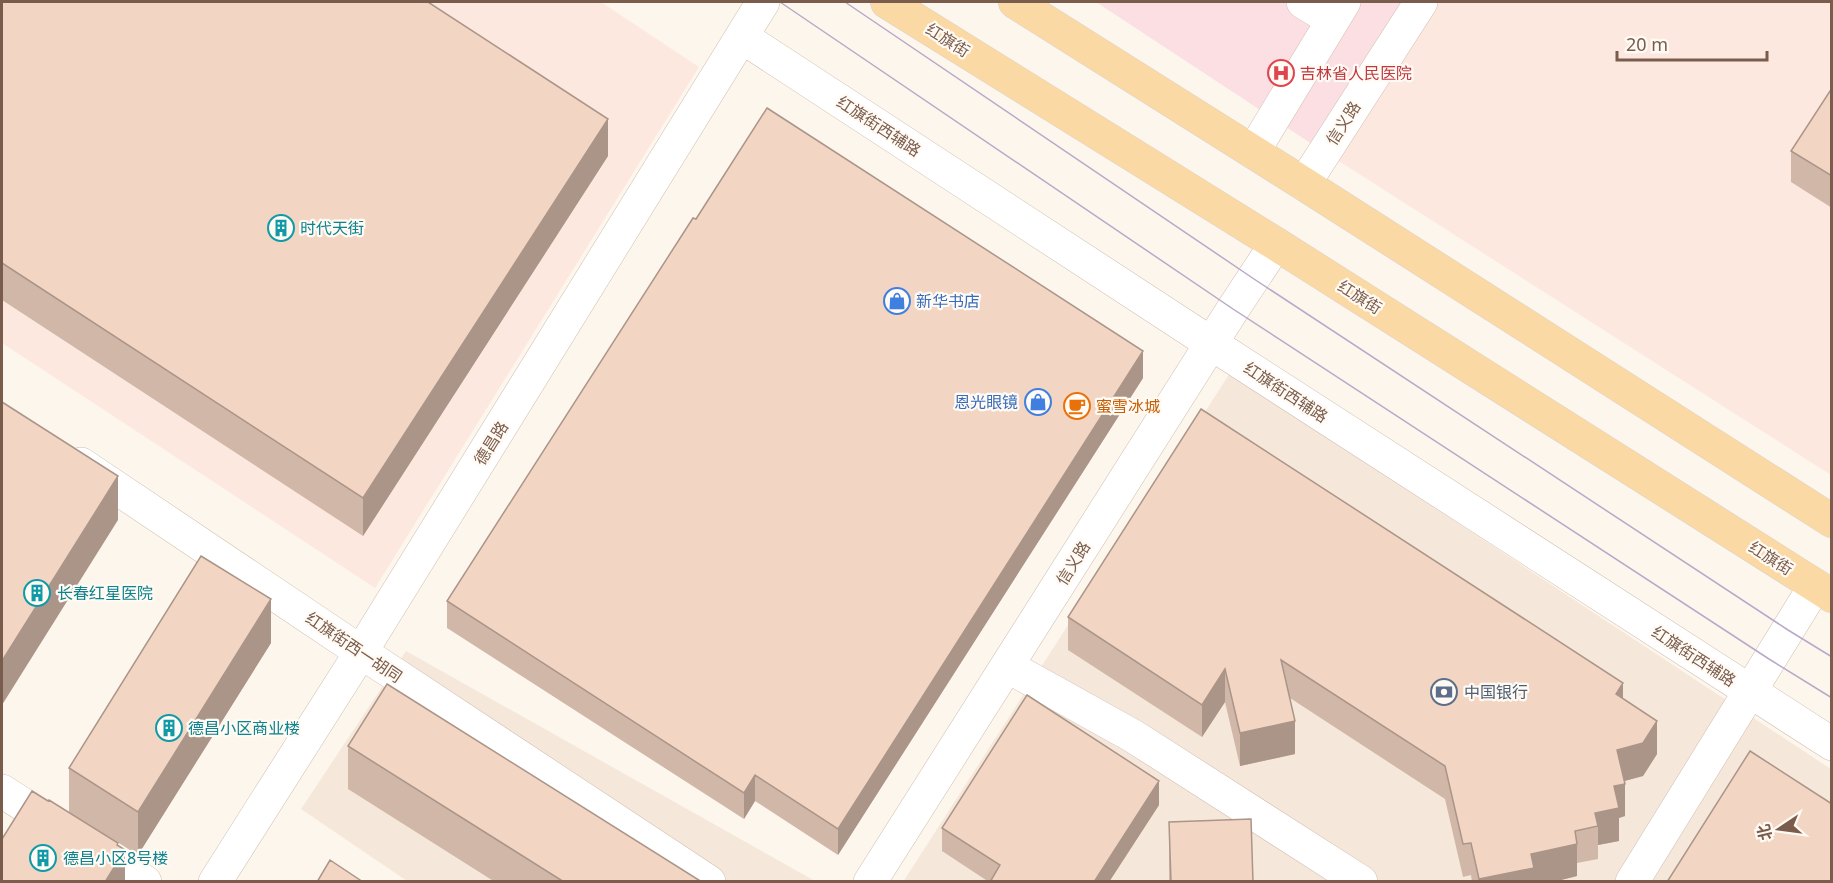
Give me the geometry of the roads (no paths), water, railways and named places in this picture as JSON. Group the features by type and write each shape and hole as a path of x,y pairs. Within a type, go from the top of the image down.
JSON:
{"main road":[{"name":"红旗街","path":"887,2 1276,244 1823,591"},
{"path":"1015,2 1832,521"}],"street":[{"name":"德昌路","path":"215,882 361,652 763,2"},
{"path":"1253,152 1338,11 1304,2"},
{"name":"信义路","path":"1304,184 1420,2"},
{"name":"红旗街西辅路","path":"742,37 1212,344 1832,744"},
{"name":"信义路","path":"870,882 1276,244"},
{"name":"红旗街西一胡同","path":"60,450 709,882"},
{"path":"1632,882 1749,692 1823,591"},
{"path":"1007,666 1133,736 1361,882"},
{"path":"2,791 145,882"}],"tram line":[{"path":"780,2 1233,309 1832,698"},
{"path":"845,2 1254,279 1832,657"}],"place":[{"name":"吉林省人民医院","path":"1281,73"},
{"name":"时代天街","path":"281,228"},
{"name":"新华书店","path":"897,301"},
{"name":"恩光眼镜","path":"1038,402"},
{"name":"蜜雪冰城","path":"1077,406"},
{"name":"长春红星医院","path":"37,593"},
{"name":"中国银行","path":"1444,692"},
{"name":"德昌小区商业楼","path":"169,728"},
{"name":"德昌小区8号楼","path":"43,858"}]}
